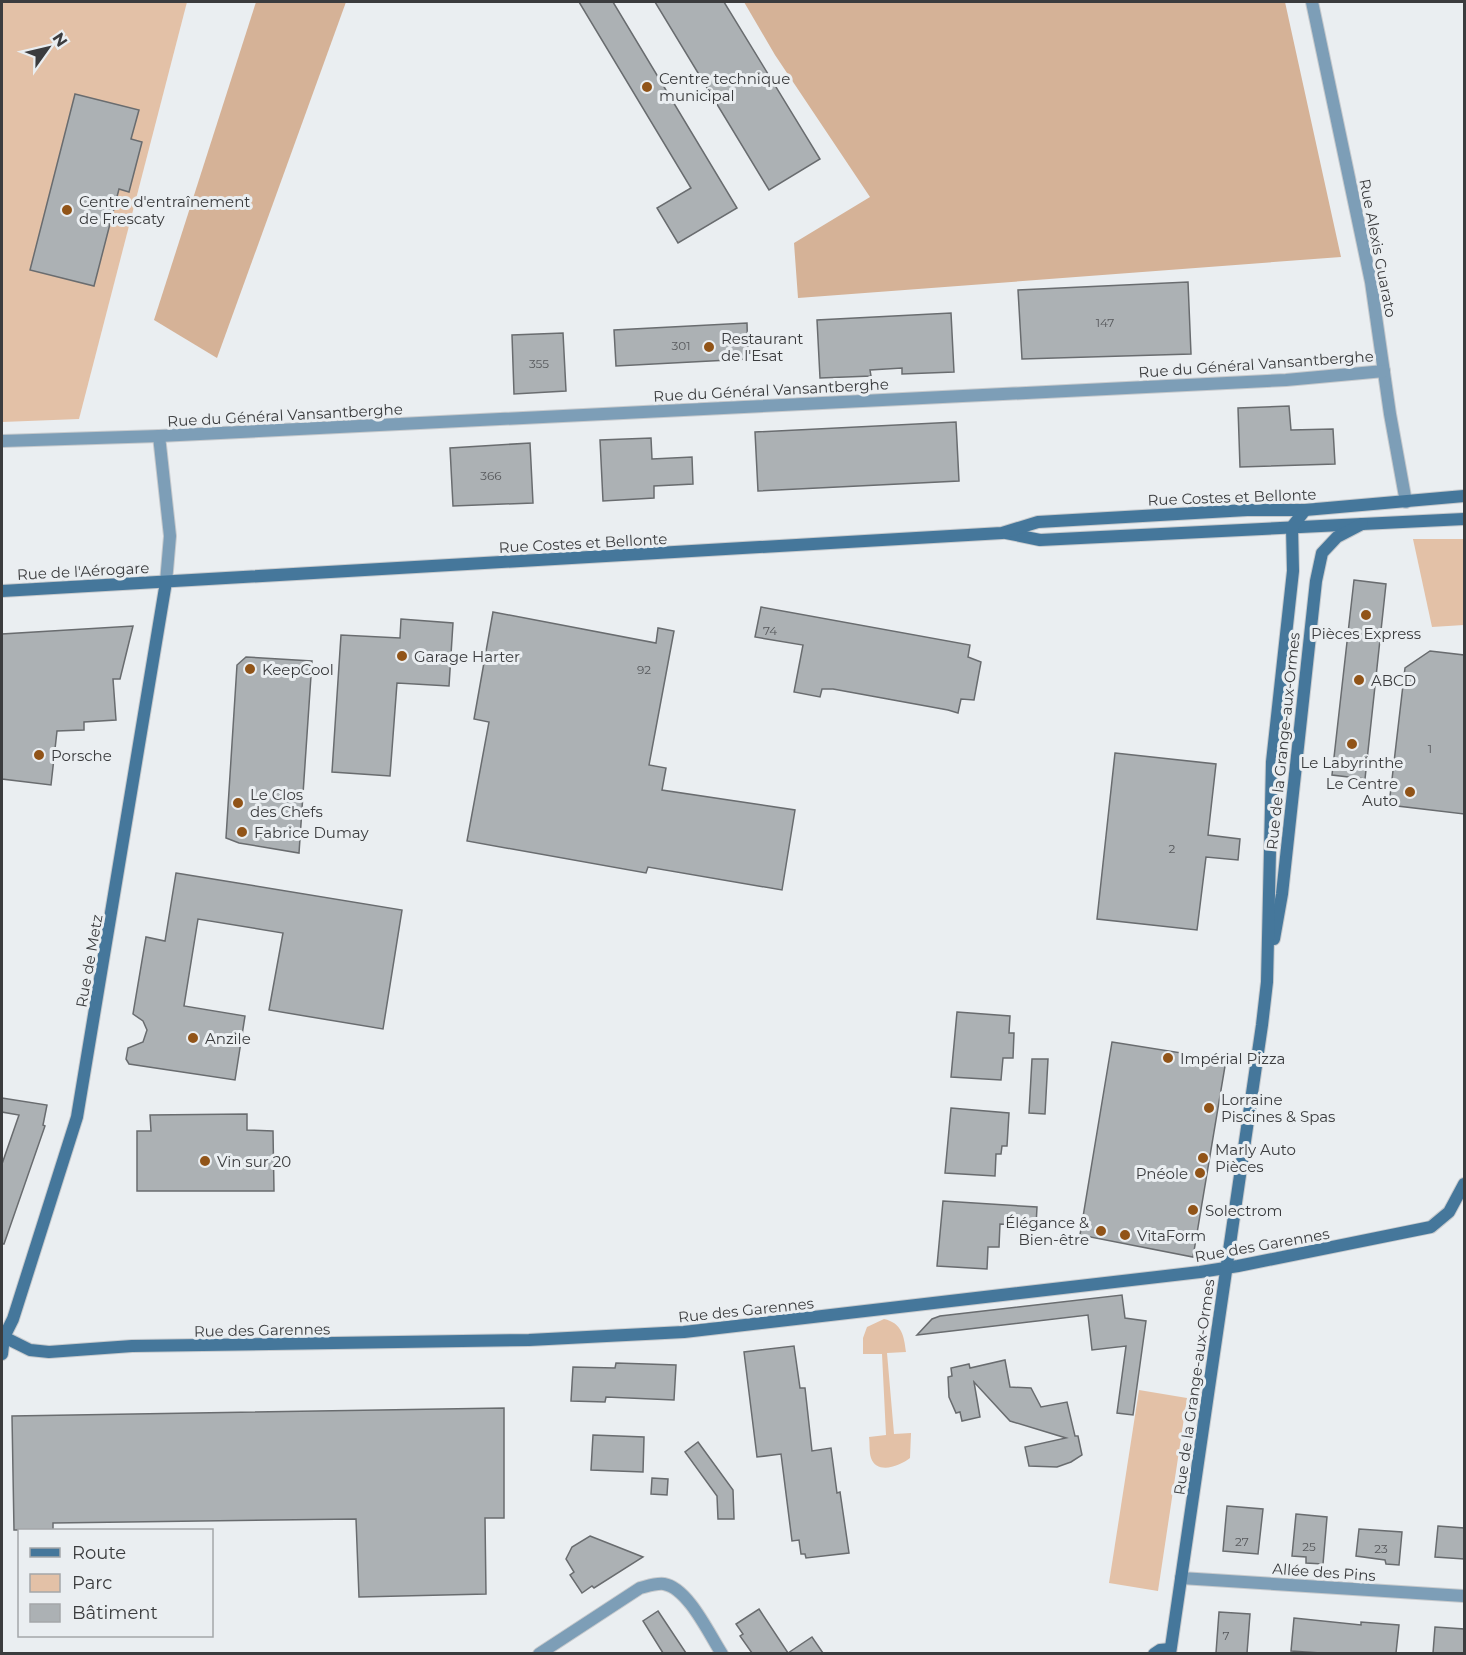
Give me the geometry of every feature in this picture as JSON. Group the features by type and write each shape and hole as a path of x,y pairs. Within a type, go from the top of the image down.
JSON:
{"street":[{"name":"Rue Alexis Guarato","path":"1312,2 1371,282 1406,502"},
{"name":"Rue du Général Vansantberghe","path":"2,441 159,436 1286,380 1384,371"},
{"name":"Rue du Général Vansantberghe","path":"159,436 170,536 166,582"},
{"name":"Rue Costes et Bellonte","path":"166,582 1002,533 1038,522 1247,510 1305,510 1464,496"},
{"path":"1292,527 1305,510"},
{"name":"Rue Costes et Bellonte","path":"1002,533 1040,540 1464,519"},
{"name":"Rue de la Grange-aux-Ormes","path":"1170,1651 1259,1052 1267,982 1282,894 1316,581 1322,553 1338,537 1362,524"},
{"name":"Rue de la Grange-aux-Ormes","path":"1267,982 1272,762 1293,571 1292,527"},
{"name":"Rue de l'Aérogare","path":"2,591 68,585 166,582"},
{"name":"Rue de Metz","path":"2,1354 2,1337 13,1319 77,1117 166,582"},
{"name":"Rue des Garennes","path":"2,1337 30,1350 49,1352 132,1346 353,1344 684,1332 938,1304 1227,1267 1431,1227 1449,1212 1464,1184"},
{"name":"Allée des Pins","path":"1181,1578 1464,1596"},
{"path":"539,1653 640,1588 665,1584 677,1589 686,1598 722,1653"},
{"path":"1154,1653 1160,1650 1170,1651"}],"green space":[{"name":"Centre d'entraînement de Frescaty","path":"2,2 187,2 79,419 2,422"},
{"path":"1413,539 1464,539 1464,625 1432,627"},
{"path":"884,1319 895,1324 901,1331 906,1352 887,1353 894,1434 911,1433 910,1458 901,1464 883,1468 874,1463 871,1458 869,1437 886,1435 882,1354 863,1354 863,1338 867,1327"},
{"path":"1139,1390 1187,1398 1158,1591 1109,1583"}],"shaded area":[{"path":"256,2 346,2 217,358 154,320"},
{"path":"744,2 1285,2 1341,257 798,298 794,243 870,197 775,55"}],"building":[{"name":"Centre technique municipal","path":"579,2 613,2 737,208 678,243 657,208 691,188"},
{"path":"655,2 724,2 820,159 769,190"},
{"path":"75,94 139,110 131,139 142,142 129,192 119,189 94,286 30,270"},
{"path":"1188,282 1191,354 1022,359 1018,290"},
{"path":"951,313 954,372 902,374 902,368 870,370 871,376 820,378 817,320"},
{"path":"747,323 748,359 616,366 614,330"},
{"path":"563,333 566,391 514,394 512,335"},
{"path":"1289,406 1291,430 1333,429 1335,464 1240,467 1238,408"},
{"path":"956,422 959,481 758,491 755,432"},
{"path":"651,438 652,459 692,457 693,484 654,486 654,498 603,501 600,440"},
{"path":"530,443 533,503 453,506 450,448"},
{"path":"1354,580 1386,584 1365,779 1332,775"},
{"path":"761,607 970,645 968,657 981,662 974,700 961,699 958,713 833,689 822,689 820,697 794,692 803,645 755,637"},
{"path":"493,612 656,643 658,628 674,631 649,765 666,768 662,790 795,810 782,890 648,867 646,873 467,841 489,722 474,719"},
{"path":"401,619 453,623 449,686 397,683 390,776 332,772 341,635 400,638"},
{"path":"133,626 120,679 113,679 116,720 84,722 84,730 57,731 51,785 2,779 2,634"},
{"path":"1430,651 1464,655 1464,814 1389,805 1405,668"},
{"path":"246,657 312,661 299,853 239,843 226,838 237,665"},
{"path":"1115,753 1216,764 1208,835 1240,839 1238,860 1206,857 1197,930 1097,919"},
{"path":"176,873 402,910 383,1029 269,1010 283,933 198,919 184,1006 245,1016 235,1080 129,1064 126,1059 128,1048 143,1042 147,1030 143,1021 133,1014 146,937 165,941"},
{"path":"957,1012 1010,1016 1009,1033 1014,1033 1013,1058 1003,1058 1001,1080 951,1077"},
{"path":"1112,1042 1226,1060 1193,1257 1080,1235"},
{"path":"1032,1059 1048,1059 1045,1114 1029,1113"},
{"path":"2,1098 47,1105 43,1125 45,1126 4,1244 2,1244 2,1164 19,1115 2,1112"},
{"path":"951,1108 1009,1113 1007,1146 1002,1146 1001,1154 996,1154 995,1176 945,1173"},
{"name":"Vin sur 20","path":"247,1114 247,1130 273,1131 274,1191 137,1191 137,1131 151,1131 150,1115"},
{"path":"943,1201 1037,1207 1036,1226 1000,1224 999,1247 988,1247 987,1269 937,1266"},
{"path":"1122,1295 1125,1318 1146,1321 1133,1415 1117,1413 1126,1346 1092,1350 1088,1315 917,1335 932,1319 940,1316"},
{"path":"794,1346 800,1388 805,1388 812,1451 831,1448 849,1553 806,1558 805,1554 801,1554 799,1540 792,1541 781,1454 757,1457 744,1352"},
{"path":"1005,1360 1010,1387 1031,1388 1041,1407 1067,1402 1082,1455 1057,1467 1029,1466 1025,1447 1066,1438 1010,1421 974,1382 980,1417 962,1421 960,1412 956,1413 949,1397 948,1377 952,1376 951,1368 969,1364 970,1368"},
{"path":"616,1363 676,1365 674,1400 606,1397 605,1402 571,1401 573,1367 615,1368"},
{"path":"504,1408 504,1518 485,1518 486,1594 359,1597 356,1519 53,1523 53,1529 14,1530 12,1416"},
{"path":"593,1435 644,1437 643,1472 591,1470"},
{"path":"698,1442 733,1490 734,1519 718,1519 717,1496 685,1452"},
{"path":"652,1478 668,1479 667,1495 651,1494"},
{"path":"1227,1506 1263,1509 1258,1554 1223,1551"},
{"path":"1296,1514 1327,1517 1323,1564 1306,1563 1306,1557 1292,1556"},
{"path":"1438,1526 1464,1528 1464,1559 1435,1557"},
{"path":"1359,1529 1402,1532 1399,1565 1386,1564 1385,1560 1356,1556"},
{"path":"590,1536 643,1557 582,1593 570,1575 574,1572 566,1559 572,1547"},
{"path":"759,1609 788,1653 752,1653 740,1636 743,1634 736,1624"},
{"path":"658,1611 686,1653 663,1653 643,1621"},
{"path":"1219,1612 1250,1614 1247,1653 1216,1653"},
{"path":"1294,1618 1361,1625 1361,1622 1399,1625 1396,1653 1291,1651"},
{"path":"1435,1627 1464,1629 1464,1653 1433,1653"},
{"path":"812,1637 823,1653 788,1653"}],"place":[{"name":"Centre technique municipal","path":"647,87"},
{"name":"Centre d'entraînement de Frescaty","path":"67,210"},
{"name":"Restaurant de l'Esat","path":"709,347"},
{"name":"Pièces Express","path":"1366,615"},
{"name":"Garage Harter","path":"402,656"},
{"name":"KeepCool","path":"250,669"},
{"name":"ABCD","path":"1359,680"},
{"name":"Le Labyrinthe","path":"1352,744"},
{"name":"Porsche","path":"39,755"},
{"name":"Le Centre Auto","path":"1410,792"},
{"name":"Le Clos des Chefs","path":"238,803"},
{"name":"Fabrice Dumay","path":"242,832"},
{"name":"Anzile","path":"193,1038"},
{"name":"Impérial Pizza","path":"1168,1058"},
{"name":"Lorraine Piscines & Spas","path":"1209,1108"},
{"name":"Marly Auto Pièces","path":"1203,1158"},
{"name":"Vin sur 20","path":"205,1161"},
{"name":"Pnéole","path":"1200,1173"},
{"name":"Solectrom","path":"1193,1210"},
{"name":"Élégance & Bien-être","path":"1101,1231"},
{"name":"VitaForm","path":"1125,1235"}]}
